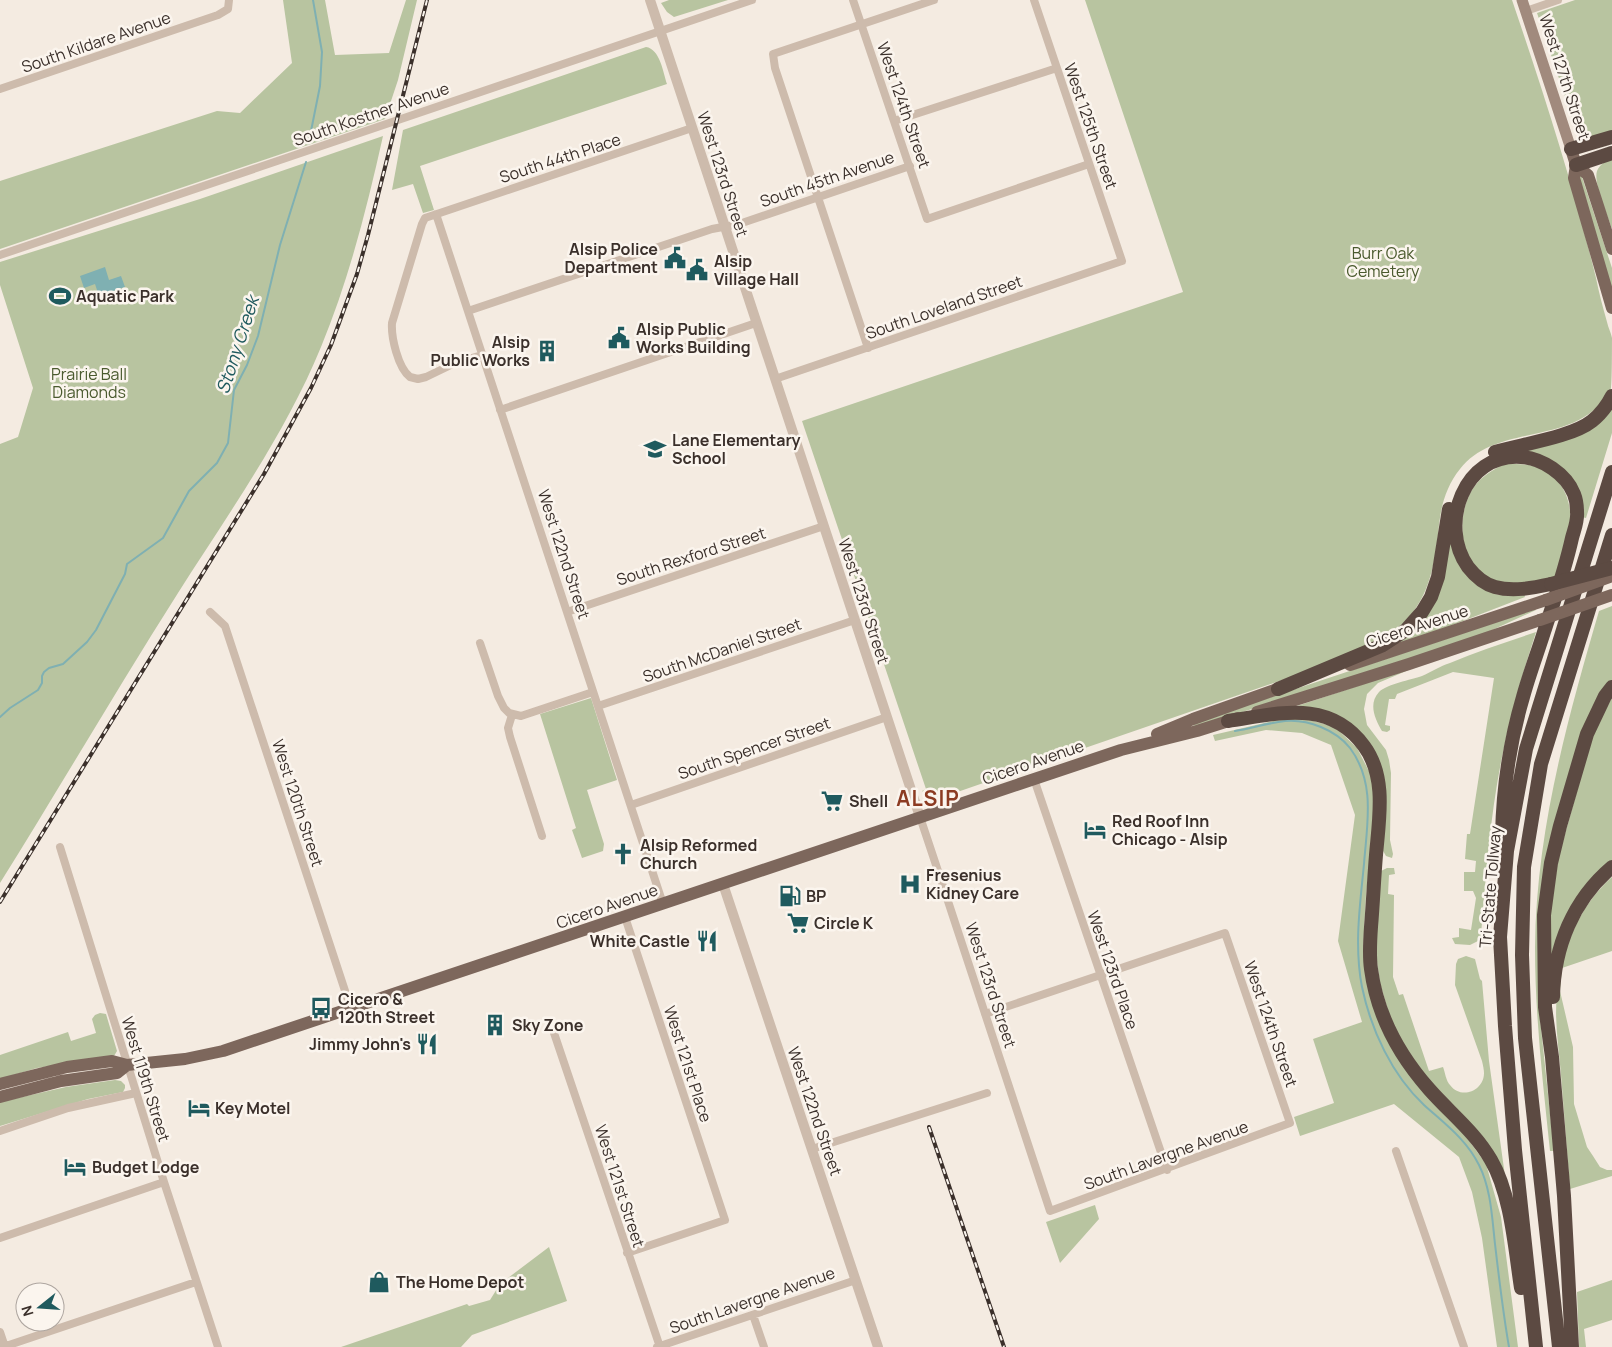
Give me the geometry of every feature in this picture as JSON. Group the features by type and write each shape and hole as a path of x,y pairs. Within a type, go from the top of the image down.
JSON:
{"highway":[{"path":"1571,148 1612,137"},
{"path":"1576,165 1612,153"},
{"path":"1278,689 1383,645 1406,630 1422,612 1431,597 1438,576 1447,515 1453,494 1467,471 1479,460 1496,452 1577,430 1592,421 1606,408 1612,396"},
{"path":"1500,937 1503,823 1508,764 1522,698 1568,560 1578,515 1575,495 1559,473 1532,458 1520,456 1504,458 1488,464 1475,474 1465,488 1457,507 1456,543 1461,557 1475,576 1494,587 1518,590 1551,584 1612,568"},
{"name":"Tri-State Tollway","path":"1536,1347 1515,1150 1505,1026 1500,937 1507,851 1526,749 1612,472"},
{"name":"Tri-State Tollway","path":"1559,1347 1526,1038 1522,955 1524,867 1541,764 1612,535"},
{"path":"1572,1347 1564,1196 1552,1057 1544,1007 1544,916 1551,863 1587,734 1605,696 1612,687"},
{"path":"1228,721 1294,711 1312,713 1335,721 1350,730 1364,746 1373,763 1378,777 1380,801 1370,944 1370,968 1376,993 1385,1020 1400,1052 1429,1088 1478,1139 1492,1161 1503,1189 1531,1347"},
{"path":"1552,1057 1554,978 1559,948 1565,931 1579,906 1587,894 1612,867"}],"main road":[{"name":"West 127th Street","path":"1524,5 1576,165 1574,178 1612,308"},
{"name":"West 127th Street","path":"1576,165 1588,175 1612,249"},
{"name":"Cicero Avenue","path":"1121,750 1193,719 1612,576"},
{"name":"Cicero Avenue","path":"0,1084 67,1067 112,1061 127,1065 185,1059 223,1051 1121,750 1197,731 1409,664 1612,595"},
{"name":"Cicero Avenue","path":"0,1097 61,1082 117,1073 127,1065"}],"street":[{"name":"South Kildare Avenue","path":"0,90 218,15 228,9 229,0"},
{"name":"West 123rd Street","path":"650,0 1050,1211"},
{"name":"South Kostner Avenue","path":"0,255 752,0"},
{"name":"West 124th Street","path":"853,0 928,219 1089,164"},
{"path":"868,348 775,68 773,54 934,0"},
{"name":"West 125th Street","path":"1034,0 1122,260"},
{"path":"1524,5 1558,0"},
{"path":"894,121 1057,68"},
{"name":"South 44th Place","path":"436,214 692,128"},
{"name":"South 45th Avenue","path":"468,311 704,231 739,224 910,166"},
{"path":"436,214 425,218 422,224 392,323 391,331 395,345 404,371 414,378 426,377 455,363 482,355"},
{"name":"West 122nd Street","path":"436,214 664,904"},
{"name":"South Loveland Street","path":"775,379 1122,260"},
{"path":"500,410 756,323"},
{"name":"South Rexford Street","path":"567,612 824,526"},
{"name":"West 120th Street","path":"210,612 225,626 351,1009"},
{"name":"South McDaniel Street","path":"598,706 855,620"},
{"path":"480,643 498,696 506,711 512,715 521,716 594,692"},
{"path":"512,715 508,728 510,737 542,836"},
{"name":"South Spencer Street","path":"631,805 887,717"},
{"name":"West 123rd Place","path":"1034,779 1167,1170"},
{"name":"West 119th Street","path":"60,847 127,1065 218,1347"},
{"name":"West 122nd Street","path":"723,884 878,1347"},
{"name":"West 121st Place","path":"625,917 725,1220 628,1253"},
{"name":"West 124th Street","path":"1100,975 1225,933 1290,1124"},
{"path":"985,1014 1100,975"},
{"name":"West 121st Street","path":"554,1033 659,1347"},
{"path":"0,1131 68,1108 136,1093"},
{"path":"812,1149 988,1093"},
{"name":"South Lavergne Avenue","path":"1050,1211 1290,1124"},
{"path":"1396,1151 1464,1347"},
{"path":"0,1238 164,1182"},
{"name":"South Lavergne Avenue","path":"659,1347 856,1280"},
{"path":"0,1332 4,1347 196,1282"},
{"path":"753,1314 764,1347"}],"green space":[{"path":"283,0 325,0 335,55 389,53 406,0 417,0 398,80 385,119 0,249 0,181 217,111 240,113 292,63"},
{"path":"669,0 728,0 674,17 667,12 661,3"},
{"name":"Burr Oak Cemetery","path":"1085,0 1512,0 1567,173 1612,336 1611,388 1606,397 1590,413 1573,423 1493,445 1475,455 1460,469 1450,484 1444,500 1436,550 1426,589 1413,612 1404,623 1386,637 1337,661 943,797 931,797 922,791 926,789 802,421 1183,292"},
{"path":"1575,0 1612,0 1612,133 1586,138 1576,129 1537,13"},
{"path":"646,47 658,56 667,84 420,166 434,210 423,213 413,184 392,190 403,130"},
{"name":"Prairie Ball Diamonds","path":"383,136 349,269 331,321 307,380 255,473 155,629 0,883 0,444 18,437 33,388 0,285 0,262 200,199"},
{"path":"1612,158 1612,229 1596,176 1600,166"},
{"path":"1581,174 1612,268 1612,289 1578,176"},
{"path":"1612,407 1612,433 1586,518 1582,517 1575,486 1518,453"},
{"path":"1505,464 1529,465 1543,469 1555,478 1564,490 1569,505 1570,521 1556,577 1522,584 1498,582 1484,576 1473,564 1468,554 1464,544 1463,532 1464,510 1467,499 1475,485 1491,471"},
{"path":"1449,533 1452,546 1495,594 1524,595 1525,597 1388,650 1413,629"},
{"path":"1612,606 1612,680 1552,839 1539,1009 1554,1151 1550,1151 1535,973 1537,905 1541,862 1555,777 1587,652 1599,611"},
{"path":"1536,609 1464,643 1194,727 1193,723"},
{"path":"1536,632 1505,741 1494,801 1481,935 1478,941 1470,945 1455,944 1452,938 1459,937 1459,928 1471,930 1476,898 1473,891 1464,891 1464,872 1475,872 1476,861 1465,859 1467,834 1470,834 1494,678 1453,672 1397,694 1395,699 1389,699 1385,725 1390,726 1390,730 1387,732 1382,731 1377,722 1373,706 1374,701 1379,692 1399,682 1422,676 1471,654"},
{"path":"1418,666 1378,683 1367,694 1364,709 1367,725 1386,750 1389,760 1391,773 1390,840 1392,858 1386,856 1382,849 1386,799 1358,732 1294,707"},
{"path":"1612,697 1612,862 1551,963 1550,917 1558,859 1593,734"},
{"path":"591,698 617,780 587,790 604,844 603,851 582,858 572,830 576,828 540,714"},
{"path":"1295,716 1335,727 1357,748 1373,779 1375,813 1366,895 1363,950 1373,998 1486,1164 1501,1217 1518,1347 1497,1347 1482,1238 1472,1192 1459,1157 1394,1104 1300,1136 1294,1117 1334,1103 1313,1039 1362,1022 1338,941 1355,815 1331,745 1302,733 1266,730 1215,741 1213,735"},
{"path":"1387,868 1394,868 1395,874 1389,875 1388,894 1394,895 1393,977 1399,995 1403,994 1429,1071 1443,1067 1450,1085 1455,1090 1466,1093 1480,1085 1484,1072 1482,1061 1455,985 1456,964 1458,959 1466,956 1475,959 1482,981 1489,1061 1505,1176 1462,1114 1430,1081 1409,1054 1392,1024 1380,983 1375,947 1381,871"},
{"path":"1612,877 1612,951 1562,968 1560,991 1573,1047 1574,1104 1587,1147 1600,1167 1612,1170 1612,1176 1570,1189 1556,1025 1559,979 1562,962 1573,931 1590,902"},
{"path":"100,1013 106,1014 117,1051 114,1056 37,1068 0,1079 0,1055 68,1032 71,1041 96,1033 92,1019"},
{"path":"115,1080 121,1081 125,1085 123,1092 88,1099 0,1126 0,1102 66,1087"},
{"path":"1095,1205 1099,1219 1060,1263 1046,1222"},
{"path":"549,1247 567,1301 472,1335 461,1347 341,1347 467,1304 469,1306 490,1300 500,1284"},
{"path":"1612,1280 1612,1320 1584,1329 1586,1347 1579,1347 1577,1292"}],"water":[{"path":"105,267 109,280 121,276 125,287 99,296 95,284 84,288 80,276"}],"waterway":[{"name":"Stony Creek","path":"309,141 320,86 322,52 313,0"},
{"name":"Stony Creek","path":"0,717 10,708 38,690 42,683 44,672 49,668 63,664 87,642 96,630 125,574 127,564 163,538 189,491 217,463 228,443 234,390 247,365 258,336 280,245 306,162"},
{"path":"1235,731 1285,721 1312,724 1337,736 1350,748 1358,761 1364,775 1368,804 1358,941 1360,972 1366,1003 1384,1051 1402,1080 1424,1105 1468,1147 1483,1174 1490,1203 1509,1347"}],"railway":[{"path":"0,902 264,474 311,388 331,345 357,274 427,0"},
{"path":"929,1127 1004,1347"}],"place":[{"name":"Alsip Police Department","path":"675,258"},
{"name":"Alsip Village Hall","path":"697,270"},
{"name":"Aquatic Park","path":"60,296"},
{"name":"Alsip Public Works Building","path":"619,338"},
{"name":"Alsip Public Works","path":"547,351"},
{"name":"Lane Elementary School","path":"655,449"},
{"name":"Shell","path":"832,801"},
{"name":"Red Roof Inn Chicago - Alsip","path":"1095,830"},
{"name":"Alsip Reformed Church","path":"623,854"},
{"name":"Fresenius Kidney Care","path":"910,884"},
{"name":"BP","path":"790,896"},
{"name":"Circle K","path":"798,923"},
{"name":"White Castle","path":"707,941"},
{"name":"Cicero & 120th Street","path":"321,1008"},
{"name":"Sky Zone","path":"495,1025"},
{"name":"Jimmy John's","path":"427,1044"},
{"name":"Key Motel","path":"199,1108"},
{"name":"Budget Lodge","path":"75,1167"},
{"name":"The Home Depot","path":"379,1282"}],"district":[{"name":"ALSIP","path":"928,799"}]}
